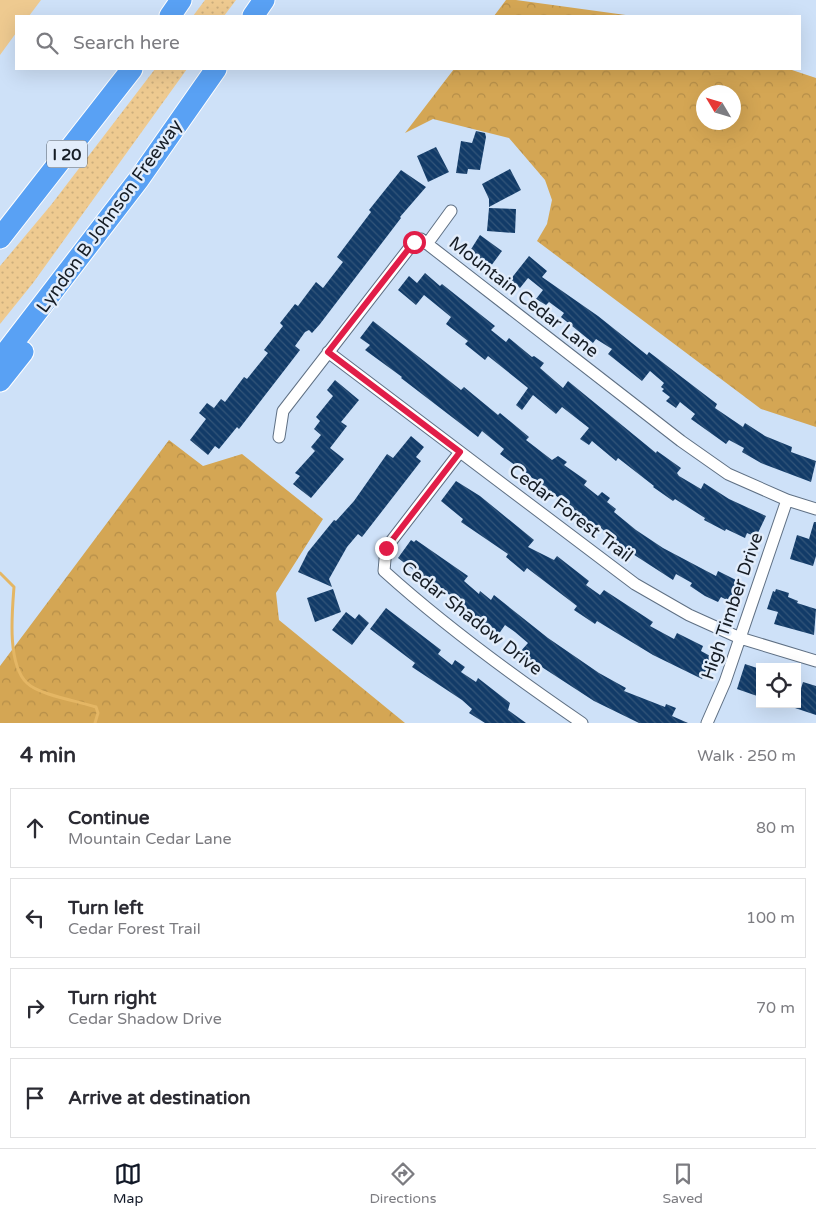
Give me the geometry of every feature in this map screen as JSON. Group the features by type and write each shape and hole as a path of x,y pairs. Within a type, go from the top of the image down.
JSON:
{"highway":[{"path":"171,15 181,0"},
{"path":"254,15 264,0"},
{"name":"I 20","path":"0,238 131,70"},
{"name":"Lyndon B Johnson Freeway","path":"0,360 104,226 215,70"},
{"path":"0,381 35,336 104,226"}],"street":[{"path":"428,244 451,210"},
{"name":"Mountain Cedar Lane","path":"279,437 283,411 414,242 421,239 681,441 728,474 787,500 816,509"},
{"name":"Cedar Forest Trail","path":"328,352 635,584 689,615 740,638 816,661"},
{"name":"Cedar Shadow Drive","path":"460,452 386,548 384,571 423,606 582,723"},
{"name":"High Timber Drive","path":"708,723 725,682 787,500"}],"shaded area":[{"path":"0,0 41,0 30,15 15,15 15,34 0,55"},
{"path":"205,0 236,0 225,15 194,15"},
{"path":"154,70 186,70 33,283 0,324 0,266 51,205"}],"green space":[{"path":"506,0 516,0 626,15 495,15"},
{"path":"453,70 792,70 816,78 816,427 761,409 537,241 547,224 552,200 545,180 509,138 433,119 405,133"},
{"path":"169,440 203,466 242,454 323,519 276,593 279,620 405,723 0,723 0,666"}],"building":[{"path":"476,131 485,133 486,137 480,170 468,169 467,174 456,173 461,141 472,143"},
{"path":"436,147 449,172 428,182 417,156"},
{"path":"510,169 521,190 489,207 489,199 482,184"},
{"path":"401,170 426,187 400,217 320,324 312,333 309,330 305,332 295,346 300,350 239,429 237,427 219,449 215,446 208,455 190,440 206,419 199,413 207,403 214,408 221,399 225,402 244,377 247,379 268,353 264,350 283,326 280,323 295,304 298,306 316,282 323,288 343,262 337,257 371,212 369,210"},
{"path":"489,208 516,209 515,233 487,231"},
{"path":"480,235 502,251 488,270 468,254"},
{"path":"529,256 547,271 542,277 598,316 647,355 649,352 717,404 715,408 743,427 745,423 765,436 792,447 791,452 816,461 811,482 761,463 742,452 744,448 729,440 726,444 691,419 695,414 680,402 676,408 666,401 670,397 662,391 664,389 661,387 664,383 650,371 642,381 608,354 612,349 596,339 593,343 561,317 564,313 549,302 546,305 536,299 543,290 528,278 520,288 510,280"},
{"path":"425,273 495,326 491,330 506,342 509,338 532,357 534,356 544,363 540,368 563,388 568,381 656,453 657,451 681,468 677,473 679,476 701,489 704,483 729,499 766,516 756,537 747,533 745,538 726,529 725,531 704,520 705,518 675,499 673,501 653,487 618,458 616,461 592,441 589,445 580,439 589,428 562,407 556,414 533,395 522,410 516,405 528,388 488,356 485,360 465,344 468,341 446,324 451,317 424,295 416,305 398,290 409,276 417,283"},
{"path":"373,321 461,390 464,387 498,415 500,413 529,437 526,440 552,460 558,456 567,462 564,465 587,481 584,485 598,496 602,492 610,498 607,502 616,509 614,512 636,530 663,548 716,576 718,571 740,582 731,602 721,597 718,602 705,596 690,586 692,583 676,574 673,580 622,547 601,528 600,530 589,524 567,504 500,454 504,449 482,431 478,437 365,350 370,345 360,338"},
{"path":"335,380 359,400 341,422 347,426 330,448 344,459 311,498 293,484 300,476 295,473 315,451 311,447 321,435 314,429 320,421 316,417 333,396 327,390"},
{"path":"411,436 424,447 416,457 421,461 362,537 358,534 347,547 329,579 332,587 298,572 308,552 334,520 336,521 354,501 387,454 393,458"},
{"path":"456,481 480,496 534,540 528,547 554,560 557,556 589,581 586,585 600,595 604,590 653,622 650,626 674,639 677,633 703,646 701,651 712,657 702,679 653,655 597,621 595,624 574,610 577,606 527,568 524,572 506,557 508,554 461,522 463,519 441,501"},
{"path":"814,522 816,522 816,556 813,566 790,559 797,535 809,539"},
{"path":"411,540 414,542 416,540 468,576 464,581 479,594 480,591 491,600 494,595 548,638 599,673 626,688 624,691 665,707 666,704 676,708 672,716 688,723 639,723 594,701 531,660 520,652 528,643 515,632 505,625 498,635 440,587 438,589 398,558"},
{"path":"333,589 341,612 315,622 307,598"},
{"path":"776,589 789,593 788,597 798,601 797,603 816,609 814,635 774,624 778,612 767,609 773,591 775,592"},
{"path":"386,608 441,650 438,654 452,665 455,660 465,667 461,672 476,682 478,678 510,703 508,710 526,723 485,723 469,713 472,709 462,700 412,667 415,663 370,629"},
{"path":"346,612 355,619 359,614 369,623 352,645 332,630"},
{"path":"745,664 756,668 756,696 737,689"},
{"path":"803,682 816,686 816,715 795,708 801,708"}],"waterway":[{"path":"0,573 14,587 12,638 16,664 21,674 27,683 40,691 96,707 98,713 95,723"}],"route":[{"path":"386,548 460,452 396,406 328,352 374,296 414,242"}]}
